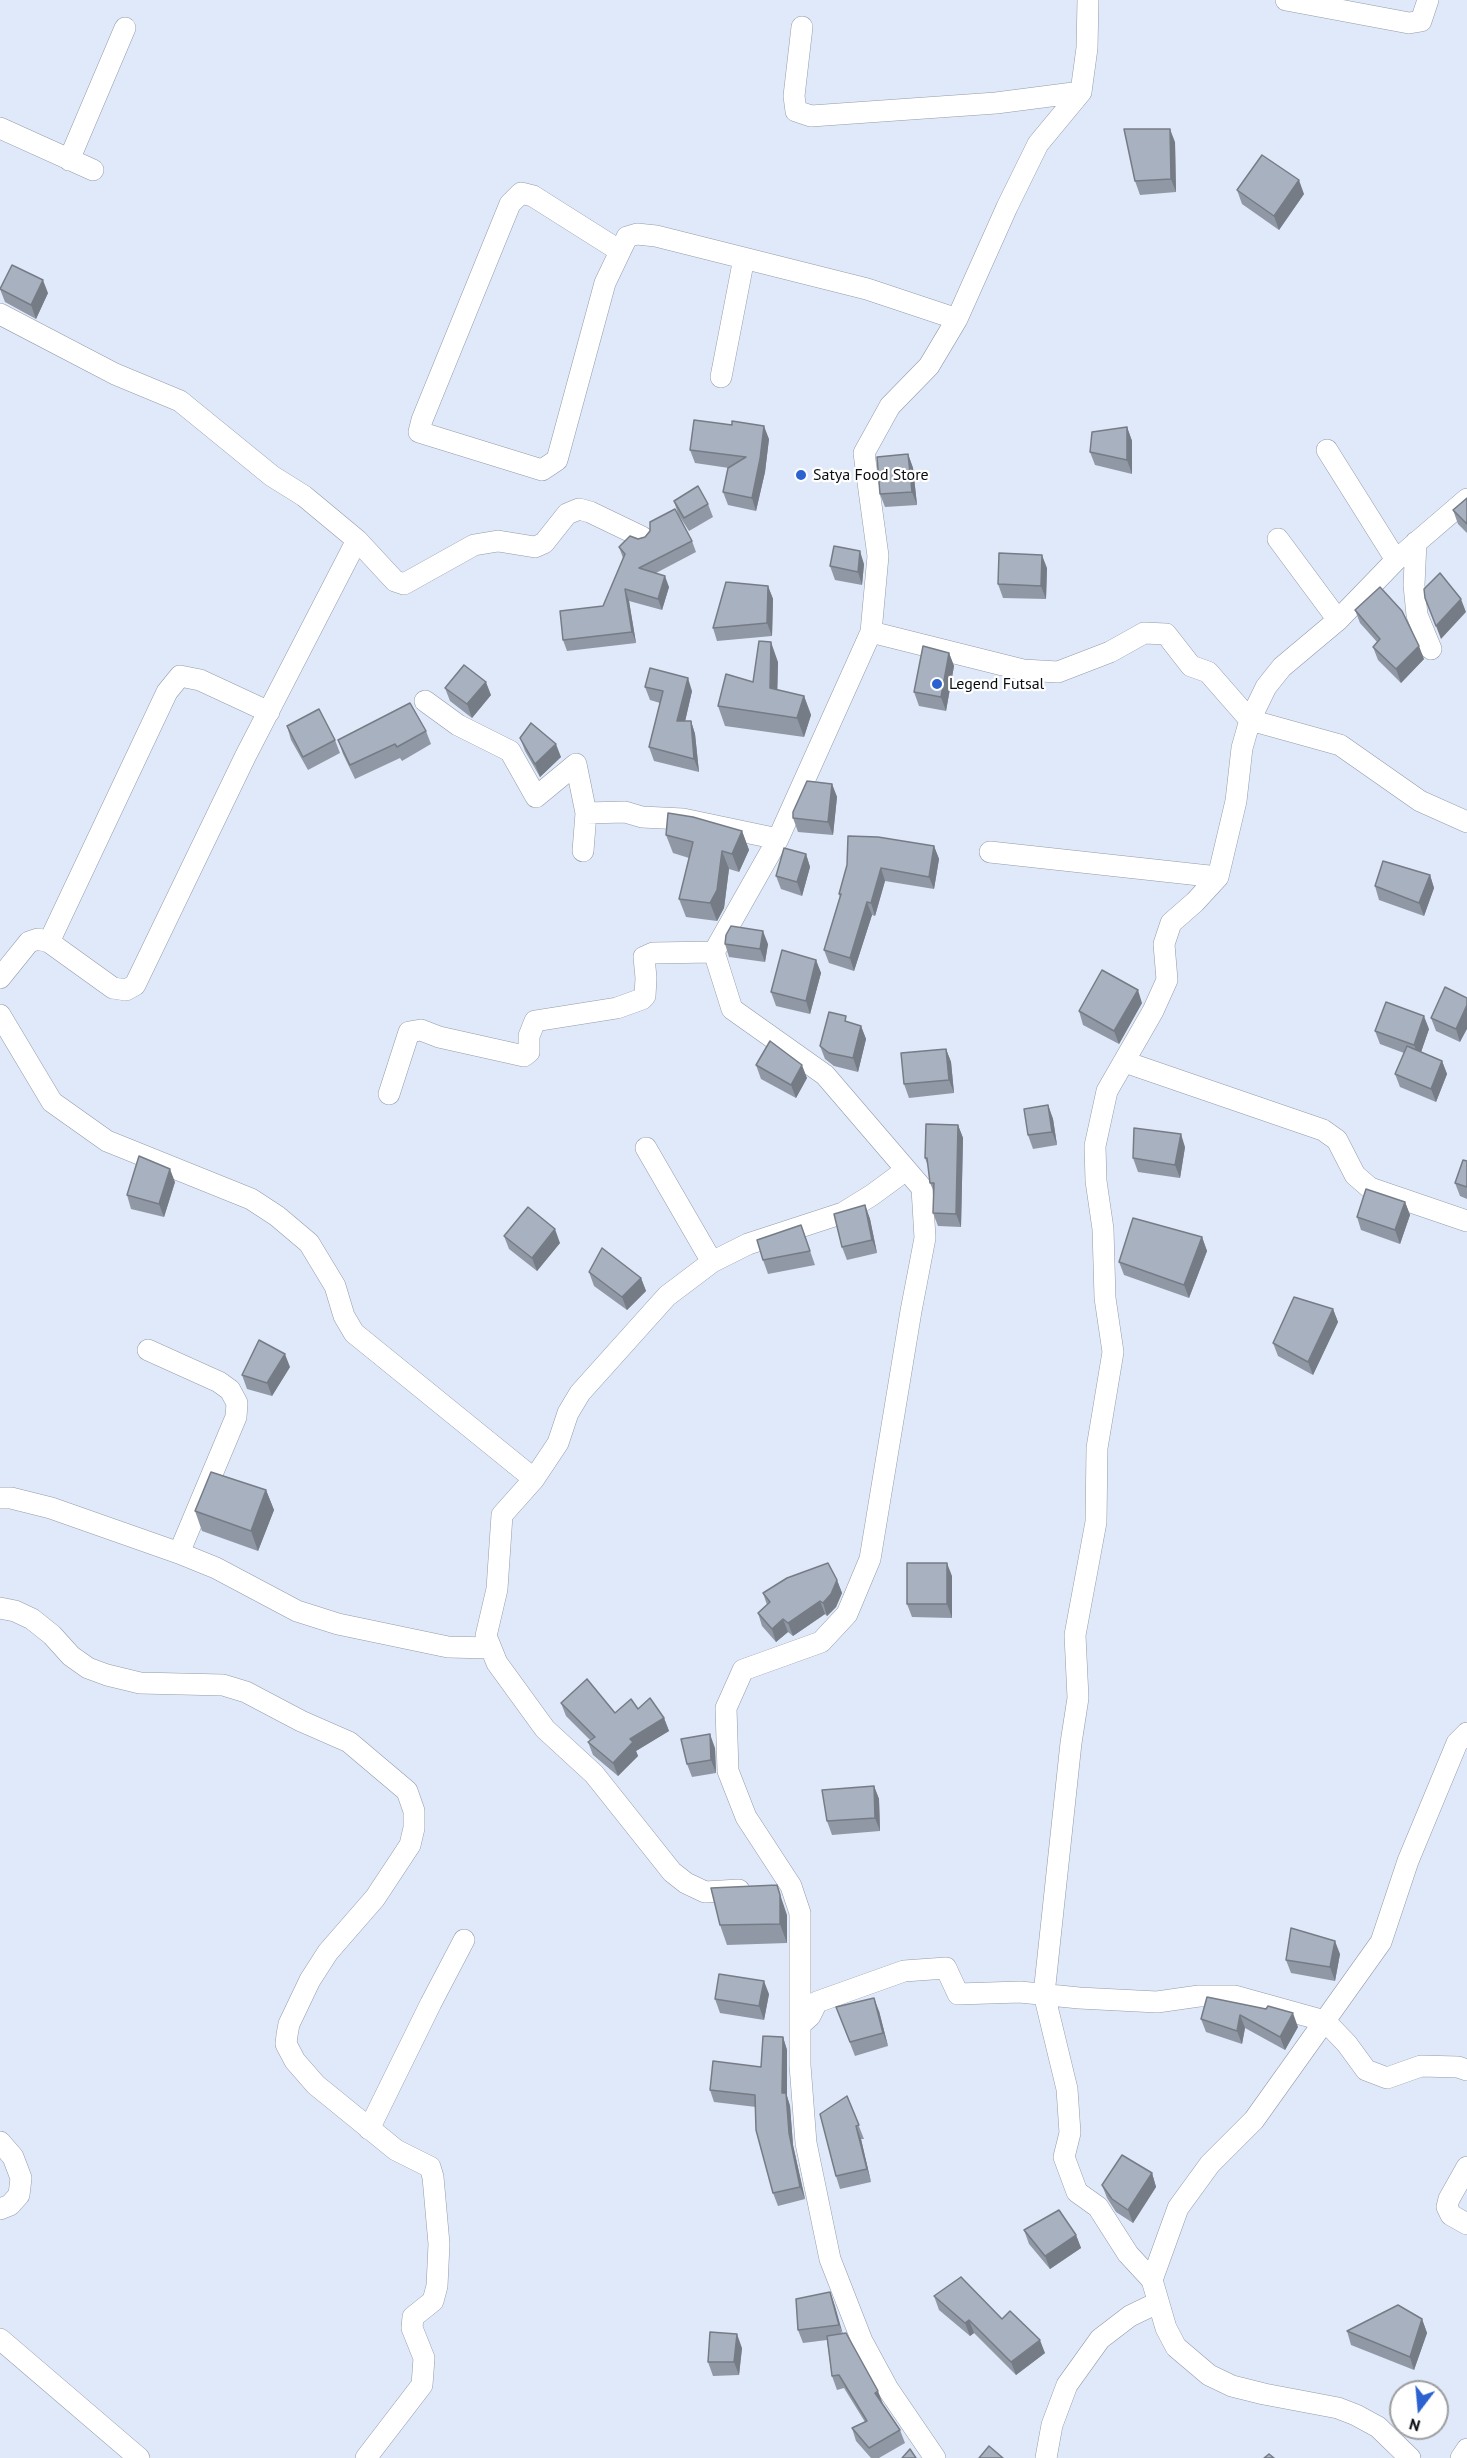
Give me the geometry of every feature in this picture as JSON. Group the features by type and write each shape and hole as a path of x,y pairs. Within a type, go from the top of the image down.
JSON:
{"street":[{"path":"935,2458 888,2389 862,2341 830,2259 806,2143 800,2065 800,1913 791,1886 746,1817 728,1772 726,1708 743,1670 821,1642 847,1614 870,1560 910,1311 925,1239 922,1188 825,1075 732,1009 714,952 778,838 871,632 878,556 864,453 890,406 929,366 957,319 1038,144 1081,92 1087,48 1088,0"},
{"path":"1286,0 1409,23 1421,21 1428,0"},
{"path":"802,27 794,96 796,111 811,116 996,104 1081,92"},
{"path":"69,160 125,28"},
{"path":"0,128 93,171"},
{"path":"620,251 533,196 521,193 510,204 419,432 542,470 557,460 605,283 627,237 637,234 656,236 867,289 957,319"},
{"path":"721,377 744,258"},
{"path":"0,314 115,374 180,401 272,476 304,496 357,540 395,580 404,584 474,545 498,540 535,547 544,543 567,514 579,509 642,537"},
{"path":"1327,450 1396,560"},
{"path":"1410,2458 1378,2427 1356,2415 1338,2408 1232,2386 1209,2375 1176,2347 1157,2303 1152,2280 1128,2254 1098,2207 1077,2192 1064,2157 1070,2133 1067,2089 1044,1994 1071,1743 1078,1698 1075,1635 1096,1522 1097,1448 1113,1352 1105,1298 1103,1229 1096,1181 1095,1146 1107,1091 1153,1011 1167,980 1164,944 1171,923 1218,877 1236,801 1242,748 1250,720 1266,687 1282,667 1338,620 1396,560 1467,499"},
{"path":"1278,539 1338,620"},
{"path":"0,978 28,942 38,939 49,942 113,988 126,990 135,985 269,712 357,540"},
{"path":"1416,542 1414,585 1417,615 1431,649"},
{"path":"871,632 1023,670 1058,672 1110,652 1144,633 1166,634 1191,666 1208,672 1250,720 1340,745 1420,801 1467,822"},
{"path":"49,942 167,692 180,676 200,680 269,712"},
{"path":"425,702 458,725 510,751 536,797 576,764 586,813 583,851"},
{"path":"586,813 626,812 642,818 682,819 778,838"},
{"path":"990,852 1218,877"},
{"path":"389,1094 405,1038 409,1032 421,1030 439,1037 524,1056 529,1052 529,1036 535,1020 617,1008 642,999 645,996 646,978 644,957 653,953 714,952"},
{"path":"0,1015 52,1102 107,1141 251,1199 277,1216 309,1243 335,1286 344,1316 354,1333 534,1479"},
{"path":"1125,1062 1323,1130 1337,1140 1355,1175 1370,1188 1467,1221"},
{"path":"646,1148 712,1262"},
{"path":"791,1886 705,1892 686,1883 672,1872 594,1774 545,1729 497,1663 486,1636 497,1589 502,1515 534,1479 558,1443 568,1413 580,1393 667,1296 712,1262 748,1244 843,1213 906,1170"},
{"path":"148,1350 219,1382 230,1390 237,1403 236,1417 179,1553"},
{"path":"0,1498 11,1498 51,1508 179,1553 216,1569 297,1611 338,1623 448,1647 490,1648"},
{"path":"0,1608 15,1611 32,1619 88,1668 107,1675 140,1683 223,1685 246,1692 301,1721 349,1742 407,1791 414,1811 414,1828 410,1845 375,1898 328,1952 310,1980 289,2024 286,2044 296,2061 316,2085 396,2150 430,2167 433,2177 439,2244 437,2286 433,2301 413,2317 412,2328 424,2358 422,2385 366,2458"},
{"path":"1152,2280 1178,2208 1210,2164 1254,2120 1381,1942 1408,1861 1464,1740"},
{"path":"369,2129 430,2003 464,1940"},
{"path":"800,2025 810,2016 817,2002 904,1971 946,1968 958,1994 1020,1992 1157,2002 1199,1996 1234,1996 1325,2021 1347,2044 1366,2070 1387,2078 1421,2066 1458,2067 1467,2070"},
{"path":"0,2142 14,2157 21,2178 19,2195 10,2205 0,2209"},
{"path":"1467,2167 1449,2199 1448,2207 1451,2215 1467,2224"},
{"path":"1046,2458 1052,2425 1067,2385 1100,2339 1130,2316 1157,2303"},
{"path":"0,2339 139,2458"},
{"path":"1461,2458 1467,2449"}],"building":[{"path":"1124,129 1170,129 1171,179 1135,181"},
{"path":"1262,155 1299,180 1274,216 1237,190"},
{"path":"12,265 43,280 31,305 0,289"},
{"path":"694,420 732,425 732,421 764,426 752,498 723,492 728,468 746,457 690,450"},
{"path":"1127,427 1127,460 1090,452 1092,432"},
{"path":"908,454 912,492 880,494 877,457"},
{"path":"698,486 708,504 684,518 674,501"},
{"path":"1467,498 1467,524 1453,510"},
{"path":"675,509 692,541 639,568 665,576 658,599 625,589 632,632 563,640 560,611 603,606 625,554 619,547 630,536 638,539 645,537 650,531 650,522"},
{"path":"834,546 860,551 858,572 830,566"},
{"path":"999,553 1042,555 1041,586 998,584"},
{"path":"1440,573 1461,599 1436,626 1425,598 1424,589"},
{"path":"726,582 768,586 767,623 713,628"},
{"path":"1380,587 1402,611 1419,646 1396,669 1373,647 1380,639 1355,610"},
{"path":"759,641 771,642 770,688 804,696 797,718 718,706 726,674 753,682"},
{"path":"923,646 949,653 941,697 914,692"},
{"path":"464,665 486,682 467,704 445,688"},
{"path":"650,668 688,678 677,721 691,721 694,759 649,747 663,691 645,687"},
{"path":"410,703 426,731 397,747 395,744 350,765 338,740"},
{"path":"319,709 335,740 303,757 287,726"},
{"path":"531,723 556,744 535,764 520,738"},
{"path":"807,781 832,784 828,822 793,818 793,812"},
{"path":"668,813 693,817 742,831 732,854 722,851 717,890 710,903 679,899 693,842 666,835"},
{"path":"848,836 878,837 934,846 929,877 881,868 871,903 867,902 850,958 824,950 841,894 839,894 847,865"},
{"path":"784,848 806,854 797,882 776,876"},
{"path":"1383,861 1430,875 1419,903 1375,886"},
{"path":"731,926 763,931 760,949 725,944 726,935"},
{"path":"782,950 816,960 806,1001 771,992"},
{"path":"1102,970 1138,990 1114,1031 1079,1011"},
{"path":"1445,987 1467,998 1467,1005 1456,1029 1431,1018"},
{"path":"1386,1002 1424,1016 1414,1045 1375,1031"},
{"path":"829,1012 846,1016 845,1021 861,1026 853,1058 829,1053 820,1046"},
{"path":"770,1041 802,1065 791,1085 756,1065"},
{"path":"1407,1046 1442,1061 1431,1089 1395,1074"},
{"path":"946,1049 949,1080 904,1084 901,1053"},
{"path":"1048,1105 1052,1132 1028,1135 1024,1109"},
{"path":"926,1124 958,1125 956,1214 933,1213 934,1183 930,1183 927,1158 925,1158"},
{"path":"1134,1128 1181,1134 1175,1165 1133,1158"},
{"path":"139,1156 170,1169 159,1204 127,1195"},
{"path":"1463,1160 1467,1161 1467,1187 1455,1183"},
{"path":"1366,1189 1405,1202 1395,1230 1357,1217"},
{"path":"865,1205 872,1240 842,1247 834,1214"},
{"path":"528,1207 555,1229 532,1258 504,1236"},
{"path":"1133,1218 1202,1237 1184,1285 1119,1262"},
{"path":"801,1225 810,1251 763,1260 757,1240"},
{"path":"602,1248 641,1278 622,1297 589,1272"},
{"path":"1294,1297 1333,1309 1308,1362 1273,1343"},
{"path":"259,1340 285,1354 267,1383 242,1375"},
{"path":"211,1472 266,1490 251,1531 195,1511"},
{"path":"828,1563 837,1580 831,1594 823,1603 820,1601 788,1623 783,1619 772,1629 758,1613 770,1602 763,1593 787,1578"},
{"path":"907,1563 947,1563 947,1604 907,1604"},
{"path":"587,1679 615,1713 631,1699 638,1709 650,1698 664,1718 630,1739 633,1742 613,1763 588,1742 595,1737 561,1703"},
{"path":"710,1734 711,1760 687,1764 681,1739"},
{"path":"874,1786 875,1818 827,1821 822,1790"},
{"path":"777,1885 780,1895 780,1924 720,1925 711,1888"},
{"path":"1291,1928 1335,1941 1330,1967 1286,1960"},
{"path":"719,1974 764,1981 759,2006 715,1999"},
{"path":"1207,1997 1266,2009 1268,2006 1293,2013 1280,2037 1240,2015 1237,2031 1201,2019"},
{"path":"874,1998 883,2033 850,2042 836,2007"},
{"path":"763,2036 783,2037 782,2093 786,2093 789,2133 800,2187 773,2193 756,2130 755,2095 710,2090 713,2061 761,2067"},
{"path":"847,2096 859,2125 856,2126 867,2169 836,2176 820,2114"},
{"path":"1122,2155 1152,2173 1128,2210 1112,2199 1102,2185"},
{"path":"1059,2210 1076,2235 1045,2256 1024,2230"},
{"path":"961,2277 1002,2319 1010,2311 1040,2340 1011,2362 969,2320 965,2323 934,2296"},
{"path":"830,2292 839,2325 798,2330 796,2299"},
{"path":"1398,2305 1422,2319 1410,2357 1347,2331"},
{"path":"710,2332 737,2334 734,2362 708,2362"},
{"path":"846,2333 878,2391 875,2393 900,2430 869,2448 852,2428 867,2421 839,2375 832,2376 827,2336"},
{"path":"989,2446 1003,2458 979,2458"},
{"path":"910,2449 916,2458 902,2458"}],"place":[{"name":"Satya Food Store","path":"801,475"},
{"name":"Legend Futsal","path":"937,684"}]}
